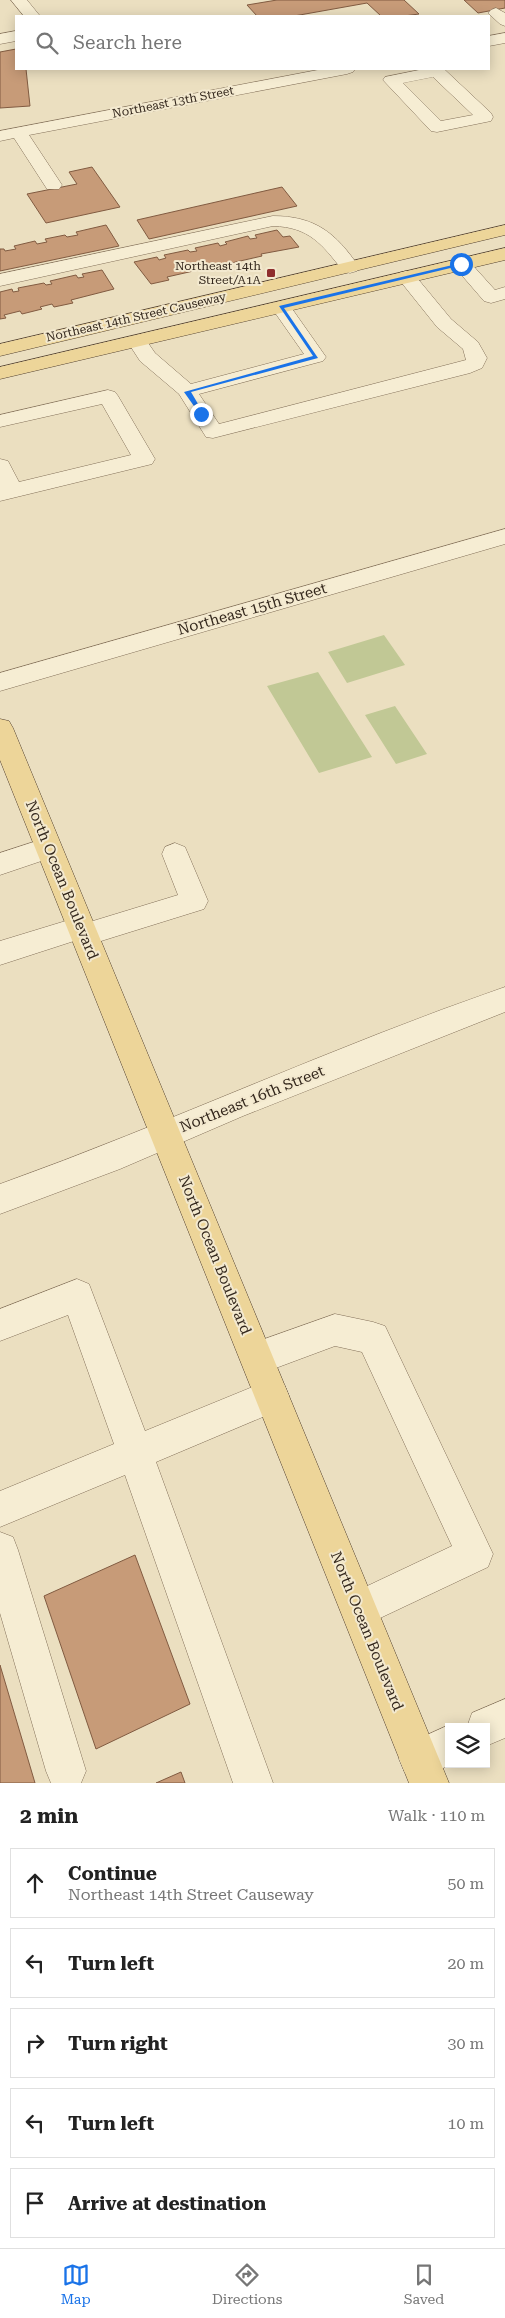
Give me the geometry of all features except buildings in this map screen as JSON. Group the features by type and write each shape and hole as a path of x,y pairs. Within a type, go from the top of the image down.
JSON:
{"main road":[{"name":"Northeast 14th Street Causeway","path":"0,350 505,230"},
{"name":"Northeast 14th Street Causeway","path":"0,373 505,254"},
{"name":"North Ocean Boulevard","path":"0,728 358,1610 432,1762"}],"street":[{"path":"19,0 31,15"},
{"path":"0,39 15,36"},
{"path":"490,41 505,38"},
{"name":"Northeast 13th Street","path":"0,136 342,70"},
{"path":"437,71 485,117 437,127 391,80 412,72 437,71"},
{"path":"19,132 53,184"},
{"path":"0,280 273,221 288,220 300,222 322,235 350,267"},
{"path":"461,264 498,295 505,312"},
{"path":"137,340 147,357 179,382 213,432 463,369 475,364 477,358 471,346 444,323 406,277"},
{"path":"187,392 316,357 281,307"},
{"path":"0,421 108,396 144,459 6,492 0,466"},
{"name":"Northeast 15th Street","path":"0,682 505,536"},
{"path":"0,864 49,848"},
{"path":"0,953 194,901 175,854"},
{"name":"Northeast 16th Street","path":"0,1199 109,1160 166,1134 505,999"},
{"path":"0,1325 77,1295 253,1783"},
{"path":"257,1358 335,1330 373,1338 476,1554 358,1610"},
{"path":"0,1509 272,1396"},
{"path":"0,1550 66,1771"},
{"path":"490,1725 505,1718"}],"green space":[{"path":"384,635 405,665 347,683 328,652"},
{"path":"318,672 372,757 319,773 267,686"},
{"path":"395,706 427,754 396,764 365,715"}],"place":[{"name":"Northeast 14th Street/A1A","path":"271,273"}],"route":[{"path":"201,414 187,392 316,357 281,307 461,264"}]}
